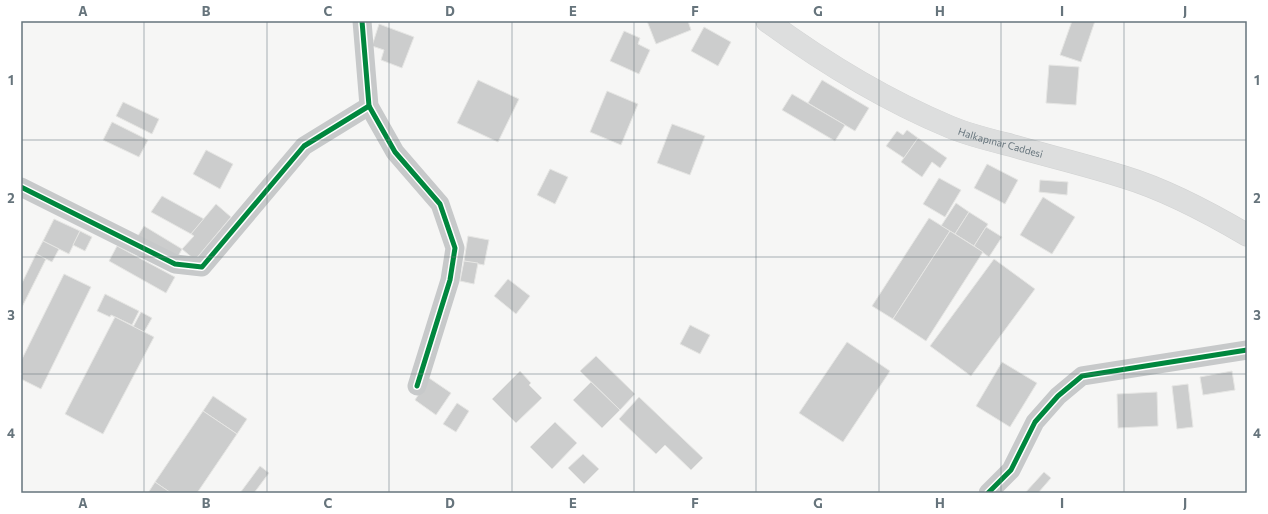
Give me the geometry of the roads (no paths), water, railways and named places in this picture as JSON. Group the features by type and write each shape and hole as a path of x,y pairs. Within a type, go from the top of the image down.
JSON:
{"main road":[{"name":"Halkapınar Caddesi","path":"767,21 810,52 862,83 950,128 1126,177 1189,204 1247,235"}],"street":[{"path":"362,21 369,106 395,152 440,204 455,248 450,280 417,386"},
{"path":"21,187 175,264 202,267 304,146 369,106"},
{"path":"988,493 1011,470 1035,422 1058,396 1082,376 1247,350"}]}
